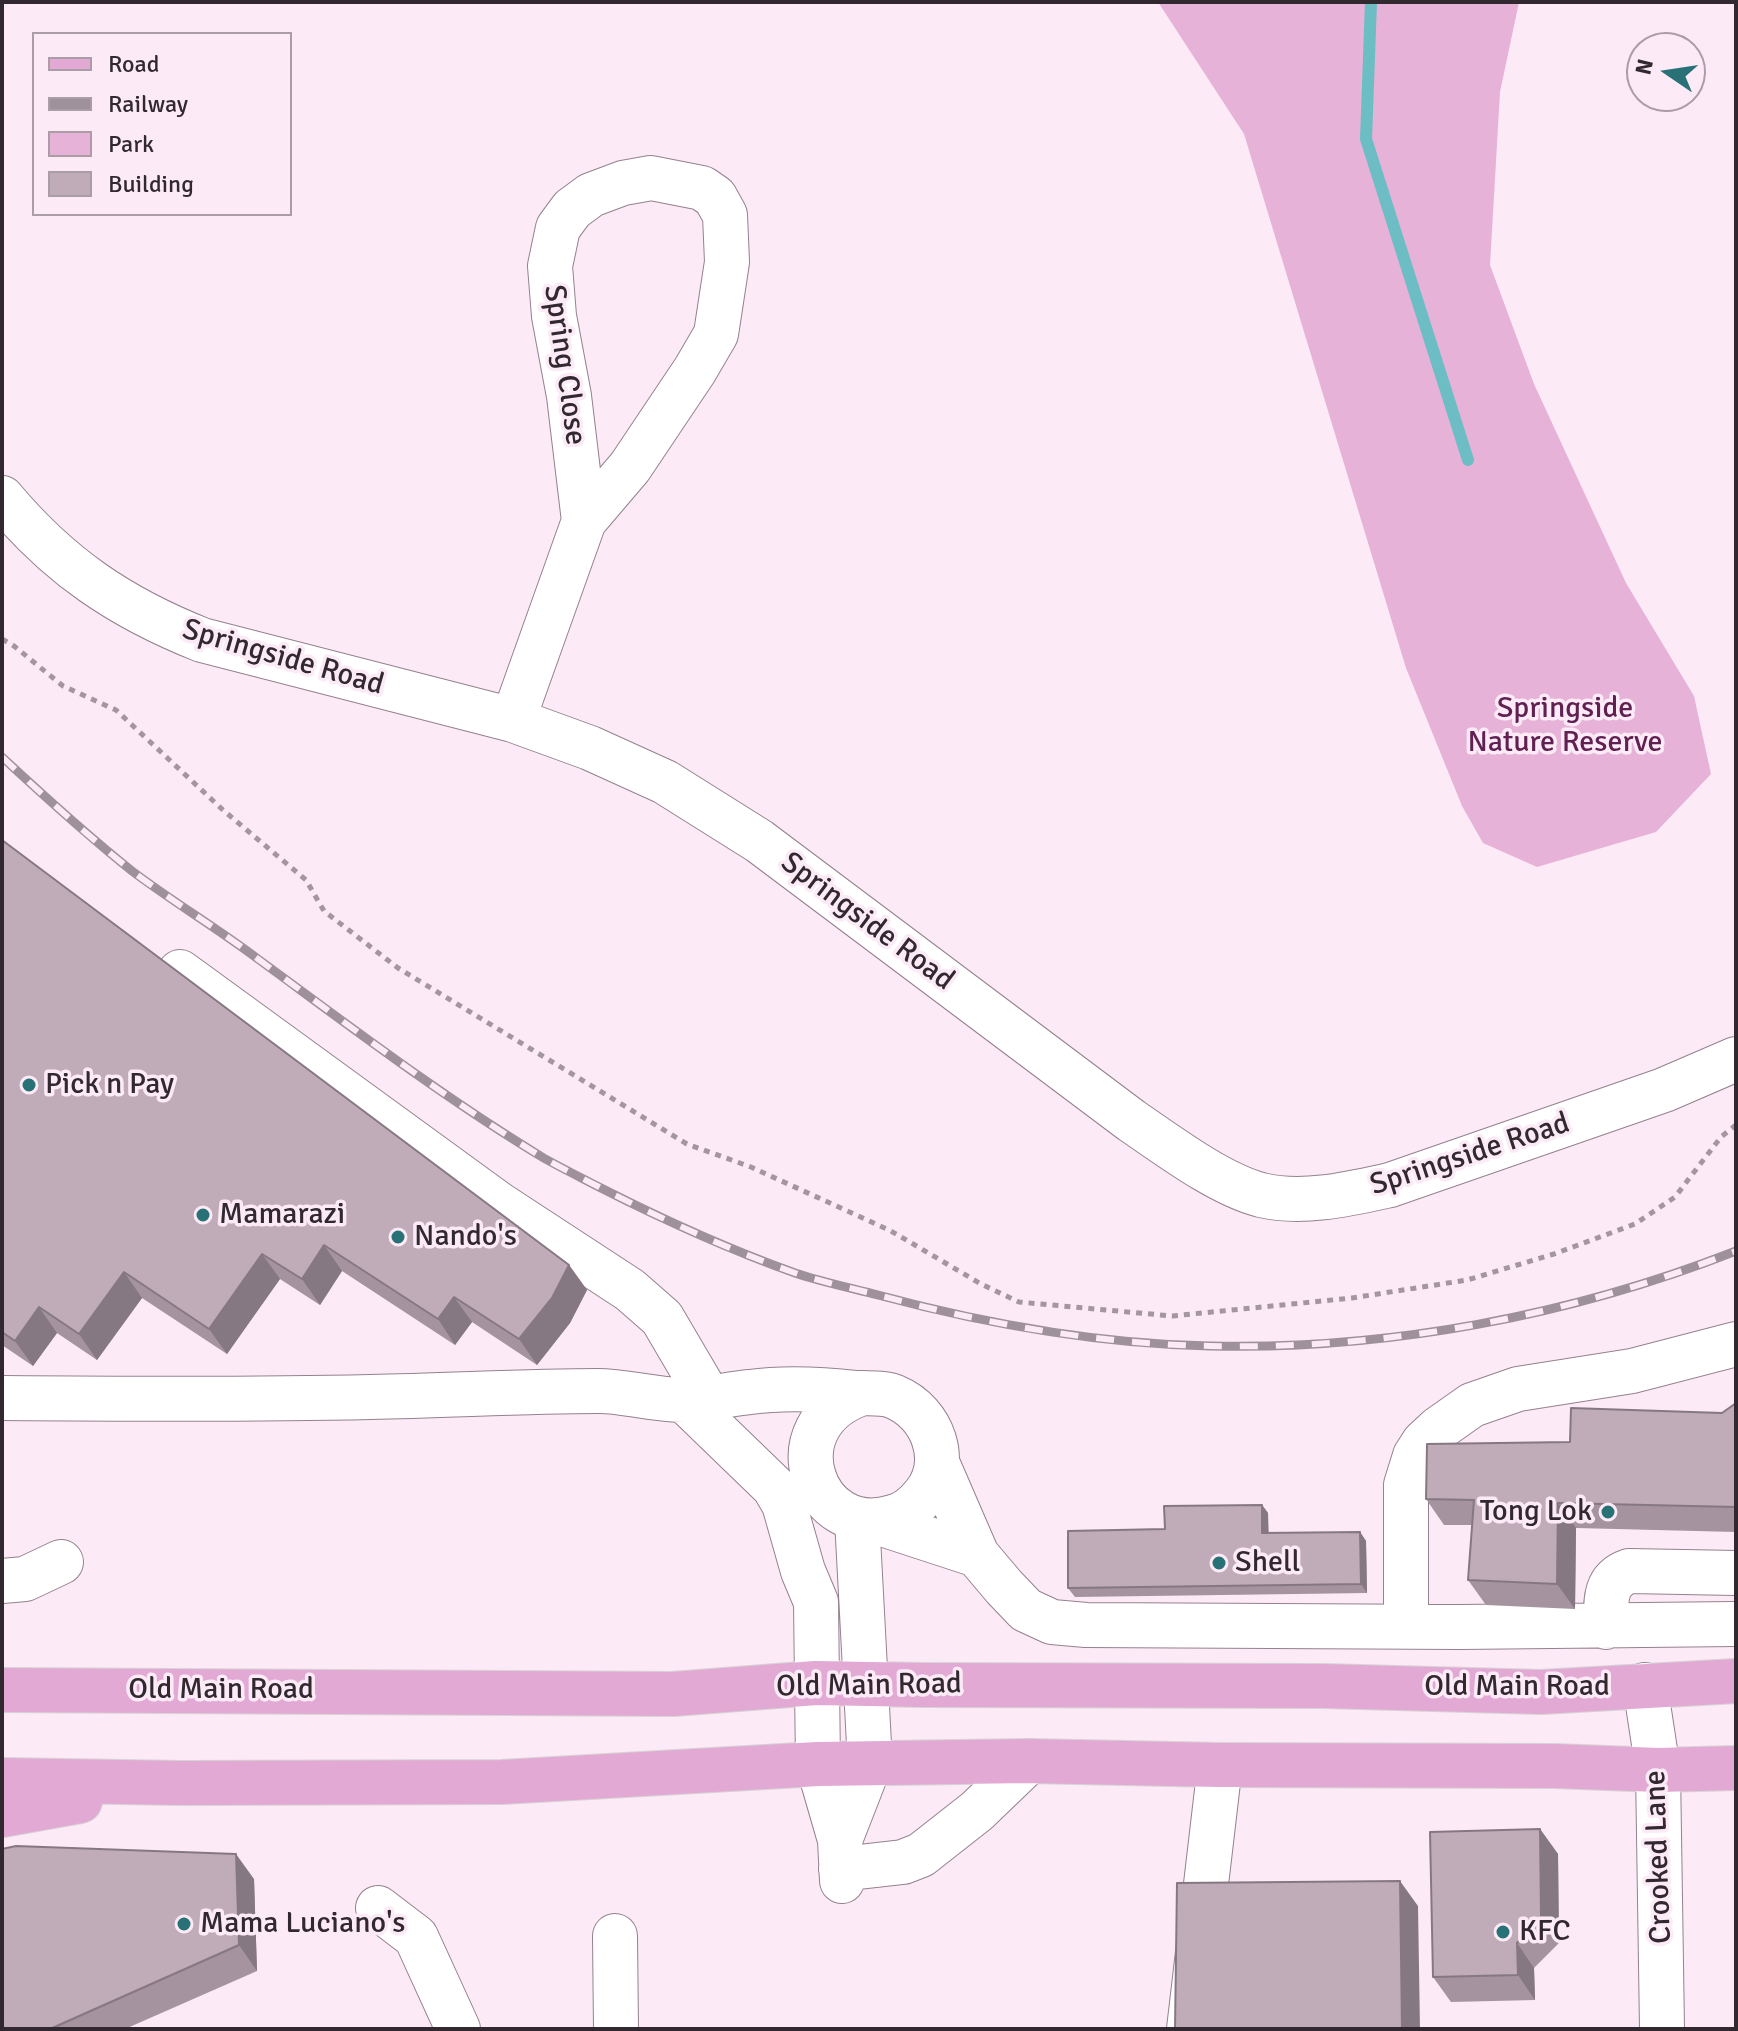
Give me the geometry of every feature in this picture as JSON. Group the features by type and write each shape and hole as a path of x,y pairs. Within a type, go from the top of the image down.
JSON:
{"main road":[{"name":"Old Main Road","path":"2,1690 673,1694 864,1682 923,1685 1324,1686 1541,1692 1736,1681"},
{"path":"2,1780 502,1782 818,1764 1029,1761 1555,1766 1658,1770 1736,1768"},
{"path":"2,1815 181,1783"}],"street":[{"name":"Spring Close","path":"513,720 584,521 630,467 716,334 727,262 725,215 715,197 702,188 651,178 623,183 591,195 572,209 558,228 550,266 554,316 569,396 584,521"},
{"name":"Springside Road","path":"2,498 62,560 102,590 153,620 202,640 513,720 590,748 665,782 759,841 1184,1157 1261,1194 1291,1198 1345,1195 1390,1185 1664,1090 1736,1059"},
{"path":"180,972 500,1205 630,1290 662,1318 696,1399 774,1487 784,1504 803,1571 816,1602"},
{"path":"1406,1626 1406,1485 1415,1456 1438,1429 1472,1405 1518,1389 1632,1371 1736,1344"},
{"path":"2,1398 273,1399 602,1391 696,1399 752,1391 812,1388 893,1395 918,1410 935,1436 938,1465 977,1555 1026,1610 1052,1622 1086,1625 1606,1627 1736,1624"},
{"path":"863,1393 832,1408 813,1436 810,1453 812,1470 820,1492 855,1516 977,1555"},
{"path":"696,1399 778,1455 812,1470"},
{"path":"855,1516 895,1517 916,1505 930,1487 938,1465"},
{"path":"841,1863 818,1764 816,1602 831,1550 855,1516"},
{"path":"841,1863 870,1763 855,1516"},
{"path":"2,1581 25,1579 61,1562"},
{"path":"1606,1627 1608,1588 1621,1573 1736,1573"},
{"name":"Crooked Lane","path":"1645,1685 1658,1770 1662,2029"},
{"path":"841,1863 903,1862 921,1855 977,1811 1029,1761"},
{"path":"1189,2029 1220,1765"},
{"path":"378,1908 416,1937 458,2029"},
{"path":"615,1936 616,2029"}],"path":[{"path":"2,639 63,686 116,710 223,810 306,880 324,911 398,968 687,1144 751,1167 891,1231 981,1284 1019,1302 1172,1316 1352,1298 1467,1280 1554,1254 1635,1224 1675,1197 1721,1137 1736,1125"}],"green space":[{"name":"Springside Nature Reserve","path":"1158,2 1519,2 1500,92 1490,265 1534,384 1626,583 1694,696 1711,774 1656,832 1537,867 1483,843 1462,806 1406,668 1244,134"}],"building":[{"path":"2,840 569,1265 552,1298 519,1339 454,1297 438,1319 324,1245 302,1279 262,1254 209,1329 124,1272 79,1334 39,1307 15,1341 2,1332"},
{"path":"1736,1403 1736,1507 1558,1503 1557,1584 1468,1580 1474,1500 1426,1499 1427,1444 1570,1442 1571,1408 1722,1413"},
{"path":"1262,1505 1262,1533 1360,1532 1361,1584 1068,1588 1068,1531 1165,1529 1164,1506"},
{"path":"1540,1829 1541,1917 1517,1943 1518,1975 1433,1977 1430,1832"},
{"path":"16,1846 236,1854 239,1945 50,2029 2,2029 2,1849"},
{"path":"1400,1881 1402,2029 1175,2029 1177,1883"}],"waterway":[{"path":"1371,2 1366,139 1468,460"}],"railway":[{"path":"2,757 132,871 505,1134 557,1165 672,1223 745,1254 816,1279 960,1315 1042,1331 1168,1344 1277,1346 1411,1335 1544,1311 1609,1294 1736,1251"}],"place":[{"name":"Pick n Pay","path":"29,1085"},
{"name":"Mamarazi","path":"203,1215"},
{"name":"Nando's","path":"398,1237"},
{"name":"Tong Lok","path":"1608,1512"},
{"name":"Shell","path":"1219,1563"},
{"name":"Mama Luciano's","path":"184,1924"},
{"name":"KFC","path":"1503,1932"}]}
